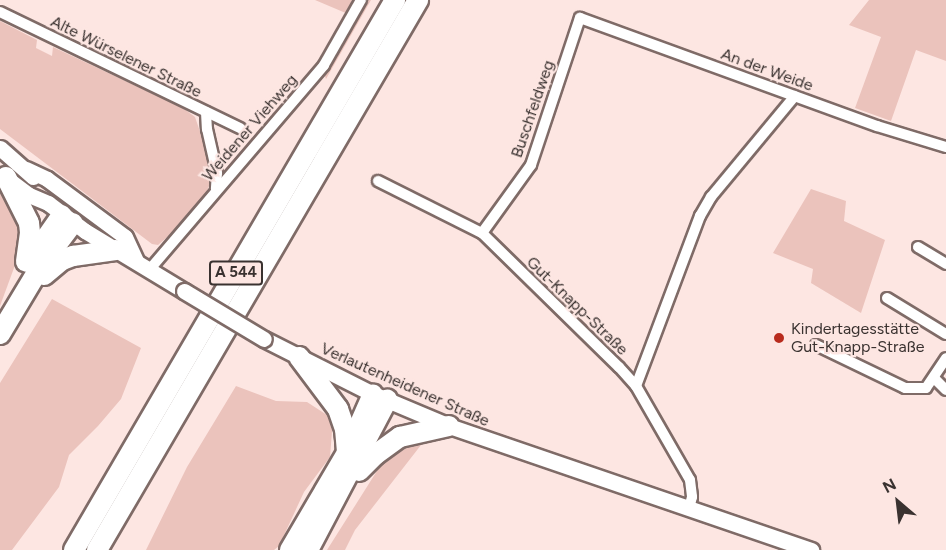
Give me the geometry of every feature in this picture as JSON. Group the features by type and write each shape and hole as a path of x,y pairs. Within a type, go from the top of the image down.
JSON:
{"highway":[{"name":"A 544","path":"74,550 395,0"},
{"name":"A 544","path":"97,550 418,0"},
{"path":"3,175 29,223 30,233 24,270"},
{"path":"0,312 24,270 61,214"},
{"path":"0,334 19,301 61,214"},
{"path":"19,301 62,260 88,253 116,250"},
{"path":"299,357 338,409 345,429 347,453"},
{"path":"290,550 380,397"},
{"path":"308,550 344,486 380,397"},
{"path":"344,486 375,455 400,437 449,426"},
{"path":"110,550 130,492"},
{"path":"67,550 87,529"}],"main road":[{"name":"Verlautenheidener Straße","path":"0,148 26,169 61,214"},
{"path":"26,169 47,178 125,237 136,261"},
{"name":"Verlautenheidener Straße","path":"3,175 29,195 116,250 264,339 380,397 449,426 689,508 778,544 811,550"}],"street":[{"name":"Weidener Viehweg","path":"150,269 324,65 361,0"},
{"name":"Alte Würselener Straße","path":"0,12 240,128"},
{"name":"An der Weide","path":"580,18 795,96 946,147"},
{"name":"Buschfeldweg","path":"482,233 531,165 580,18"},
{"path":"636,386 700,216 711,197 795,96"},
{"name":"Alte Würselener Straße","path":"206,112 207,129 217,173 216,189"},
{"name":"Gut-Knapp-Straße","path":"378,181 482,233 636,386 690,480 692,497 689,508"},
{"path":"918,247 946,264"},
{"path":"887,298 946,334"},
{"path":"816,345 906,388 926,388 946,358"},
{"path":"934,378 946,390"}],"shaded area":[{"path":"315,0 371,0 326,79 321,64 348,14"},
{"path":"869,0 946,0 946,61 916,50 891,121 855,108 881,37 849,25"},
{"path":"0,21 37,40 36,48 52,56 53,47 183,108 195,117 208,155 212,176 207,192 173,232 158,245 152,244 0,129"},
{"path":"811,189 846,201 844,221 885,240 861,313 811,283 813,269 773,253"},
{"path":"0,192 13,201 25,238 0,306"},
{"path":"52,299 141,348 121,399 69,455 59,487 12,550 0,550 0,383"},
{"path":"236,386 276,401 307,402 333,419 330,457 304,492 279,546 274,550 146,550 187,467"},
{"path":"406,445 421,445 355,530 345,550 327,550 382,463"}],"place":[{"name":"Kindertagesstätte Gut-Knapp-Straße","path":"779,338"}]}
